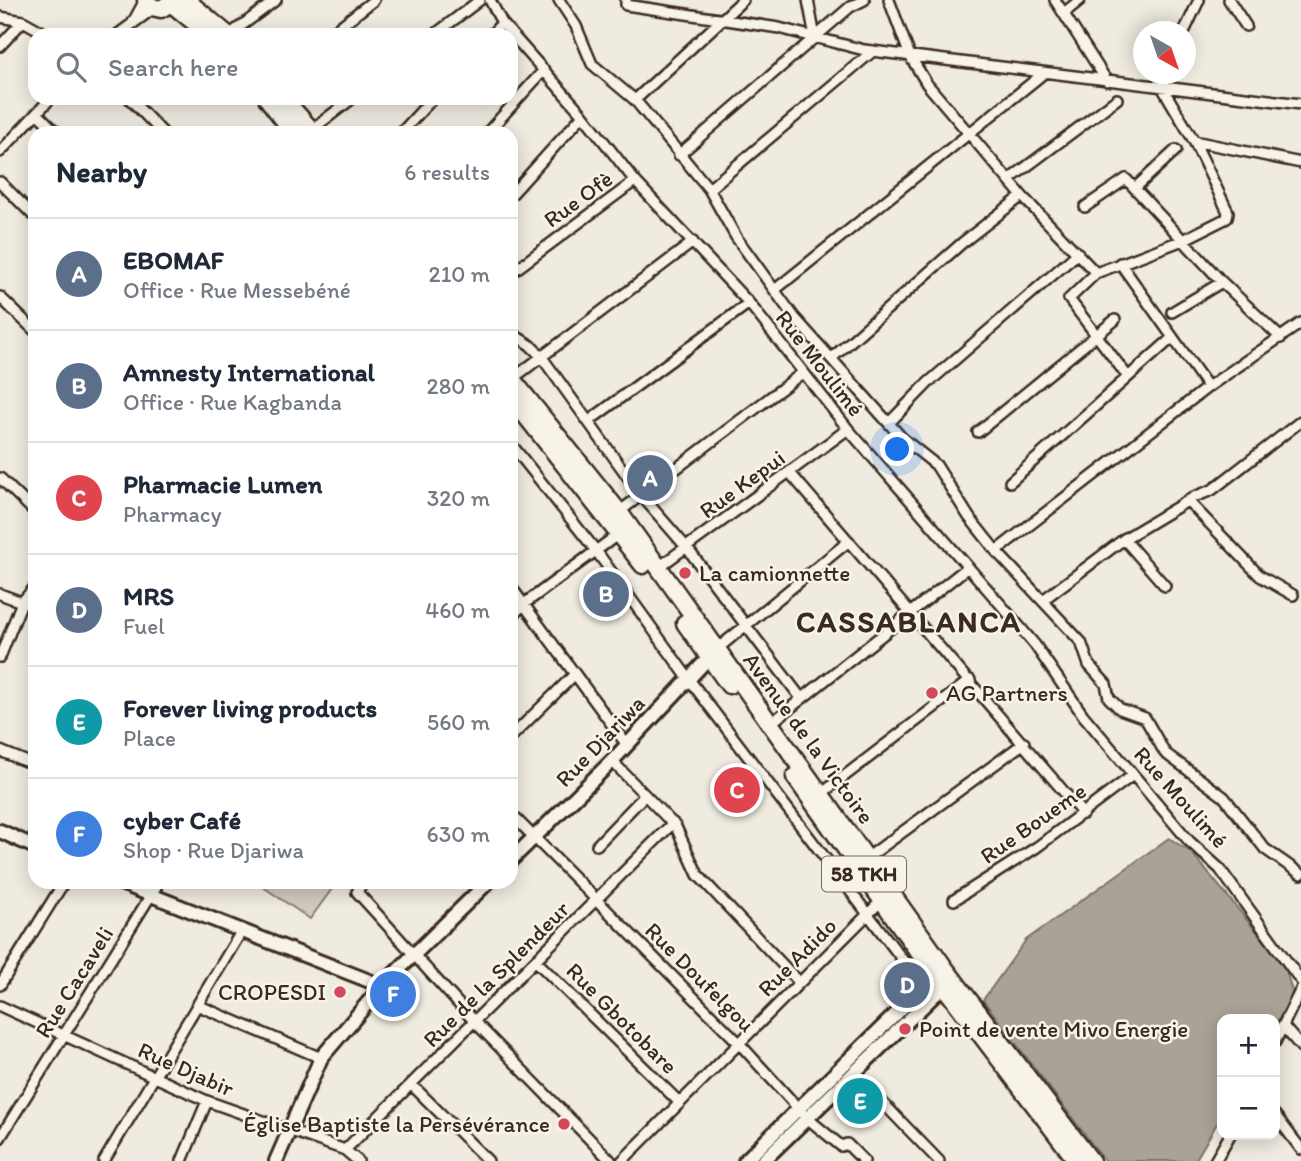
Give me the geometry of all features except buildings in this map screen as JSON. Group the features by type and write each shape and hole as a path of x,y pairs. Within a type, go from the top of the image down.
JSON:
{"highway":[{"path":"178,1 218,28"},
{"path":"149,3 167,8 178,1"},
{"path":"178,1 203,28"},
{"path":"272,105 289,126"},
{"path":"289,105 306,126"},
{"name":"Avenue de la Victoire","path":"518,388 619,512 659,567 713,653 882,900 1091,1161"},
{"name":"Avenue de la Victoire","path":"518,406 770,724 867,858 945,976 1077,1161"}],"street":[{"path":"238,28 276,0"},
{"path":"338,28 374,0"},
{"path":"444,28 480,0"},
{"name":"Rue Moulimé","path":"490,0 506,28"},
{"path":"559,0 576,26 592,64 635,100 709,189 736,237 794,317 833,357 859,393 890,422 902,438 936,465 969,517 996,551 1081,642 1089,665 1106,684 1110,698 1120,709 1145,719 1165,753 1224,797 1265,849 1301,874"},
{"path":"626,0 626,5 815,37 873,51 1301,104"},
{"path":"635,100 743,0"},
{"path":"808,0 815,37"},
{"path":"679,155 850,7 864,0"},
{"path":"888,0 910,56 927,85 1022,196 1096,273"},
{"path":"1055,0 1107,80"},
{"path":"1064,13 1080,0"},
{"path":"1189,21 1199,0"},
{"path":"1229,0 1246,26"},
{"path":"126,28 149,3"},
{"path":"0,17 23,21 36,28"},
{"path":"0,46 23,21"},
{"path":"497,28 502,23"},
{"name":"Rue Moulimé","path":"518,41 583,115 635,181 749,303 801,374 1035,645 1083,715 1189,841 1220,869 1301,981"},
{"path":"709,189 873,51"},
{"path":"518,99 544,70"},
{"path":"776,289 1044,73"},
{"path":"1128,377 1069,299 1096,273 1184,240 1222,222 1228,212 1194,141 1161,87"},
{"path":"1010,179 1117,99"},
{"path":"0,152 44,105"},
{"path":"136,105 156,126"},
{"path":"318,126 344,105"},
{"path":"407,126 427,105"},
{"path":"493,126 512,105"},
{"path":"37,113 50,126"},
{"path":"518,187 583,115"},
{"path":"1194,141 1301,163"},
{"path":"1135,188 1175,150"},
{"path":"1085,207 1124,179 1222,282 1281,338"},
{"name":"Rue Ofè","path":"518,268 635,181"},
{"path":"0,182 28,210"},
{"path":"833,357 962,243 1022,196"},
{"path":"518,374 693,242"},
{"path":"890,422 928,383 1078,253"},
{"path":"1120,262 1208,387"},
{"path":"1172,312 1222,282"},
{"path":"0,298 28,324"},
{"path":"589,421 749,303"},
{"path":"978,432 1115,320"},
{"path":"996,551 1208,387 1301,323"},
{"path":"518,337 541,356 641,495 687,548 801,698"},
{"path":"1010,482 1172,338"},
{"path":"619,512 801,374"},
{"path":"1043,600 1124,540 1188,501 1212,491 1301,422"},
{"name":"Rue Kepui","path":"659,567 848,429"},
{"path":"518,453 597,552 688,678 912,972"},
{"path":"790,473 1083,814"},
{"path":"0,478 28,505"},
{"path":"1188,501 1260,576 1293,595"},
{"path":"518,610 620,533"},
{"path":"1124,540 1165,586"},
{"path":"713,653 849,541"},
{"path":"770,724 968,567"},
{"path":"0,594 28,604"},
{"path":"0,657 22,602 28,595"},
{"path":"518,596 627,745"},
{"name":"Rue Djariwa","path":"518,853 627,745 713,653"},
{"path":"518,730 575,674"},
{"path":"821,794 970,680"},
{"path":"867,858 1024,743"},
{"path":"0,751 28,762"},
{"path":"611,761 673,823 698,875 799,982"},
{"name":"Rue Boueme","path":"954,901 1083,814 1133,775"},
{"path":"597,845 645,795"},
{"name":"Rue Doufelgou","path":"518,821 739,1043 803,1113 841,1146 847,1144 864,1161"},
{"name":"Rue de la Splendeur","path":"345,1150 673,823"},
{"path":"0,831 28,844"},
{"path":"0,985 60,889"},
{"path":"134,889 382,986"},
{"name":"Rue Cacaveli","path":"0,1138 155,889"},
{"path":"358,889 357,892 475,1022 611,1161"},
{"path":"276,1161 321,1058 382,986 481,889"},
{"name":"Rue Adido","path":"622,1161 882,900"},
{"path":"104,1161 241,932"},
{"name":"Rue Gbotobare","path":"536,961 680,1102"},
{"path":"745,1161 853,1072 945,976"},
{"path":"763,1161 803,1113 945,976"},
{"path":"1280,1032 1301,989"},
{"path":"197,1005 321,1058"},
{"name":"Rue Djabir","path":"0,1006 207,1101 345,1150 358,1161"},
{"path":"1283,1026 1301,1047"},
{"path":"853,1072 939,1161"},
{"path":"412,1085 488,1161"},
{"path":"182,1161 207,1101"},
{"path":"1280,1122 1301,1149"},
{"path":"1215,1161 1227,1140"}],"shaded area":[{"path":"1169,838 1192,853 1285,966 1293,995 1280,1017 1280,1014 1217,1014 1217,1124 1195,1161 1105,1161 983,1000 1026,940"},
{"path":"266,889 332,889 310,919"}],"place":[{"name":"EBOMAF","path":"650,478"},
{"name":"La camionnette","path":"685,573"},
{"name":"Amnesty International","path":"606,594"},
{"name":"AG Partners","path":"932,693"},
{"name":"Pharmacie Lumen","path":"737,790"},
{"name":"MRS","path":"907,985"},
{"name":"CROPESDI","path":"340,992"},
{"name":"cyber Café","path":"393,994"},
{"name":"Point de vente Mivo Energie","path":"905,1029"},
{"name":"Forever living products","path":"860,1101"},
{"name":"Église Baptiste la Persévérance","path":"564,1124"}],"district":[{"name":"CASSABLANCA","path":"909,622"}]}
